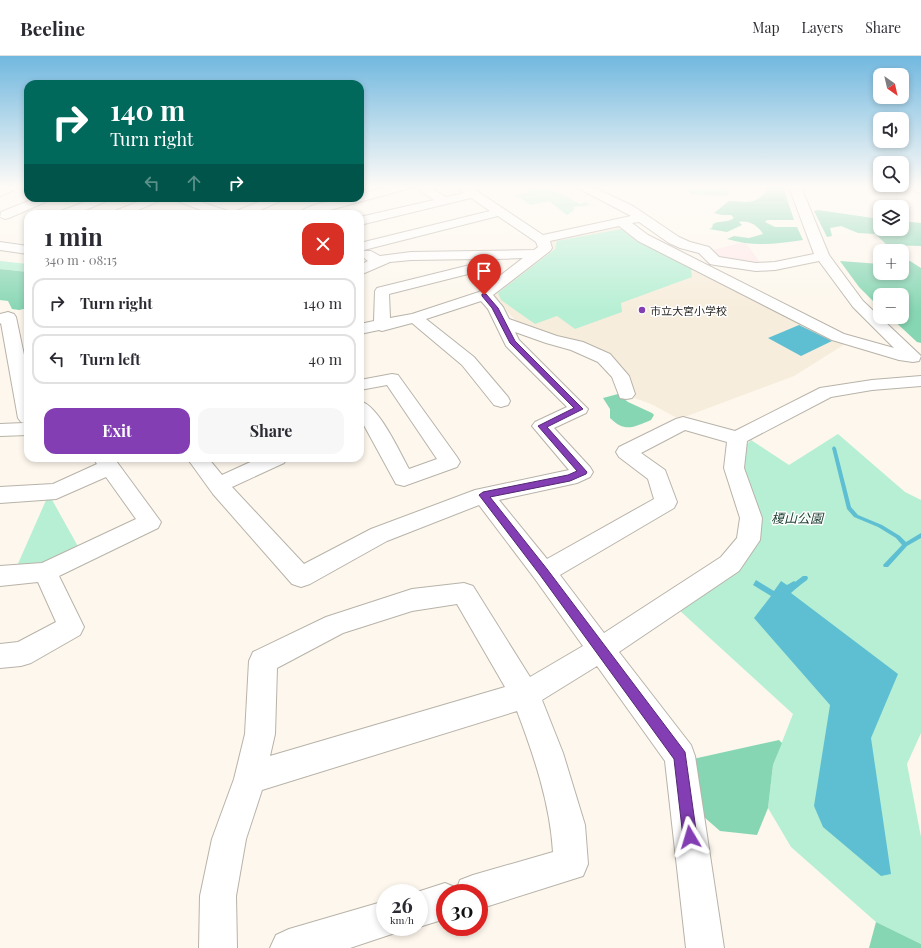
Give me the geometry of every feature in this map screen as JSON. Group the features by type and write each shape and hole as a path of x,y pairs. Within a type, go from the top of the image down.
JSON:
{"street":[{"path":"364,247 432,229"},
{"path":"364,328 382,326 415,318 484,295 545,248 545,244 541,239 525,229"},
{"path":"541,239 590,229"},
{"path":"631,229 643,238 710,265 838,337 916,360"},
{"path":"657,229 674,240 685,245 704,250 710,265"},
{"path":"811,229 822,256 858,304 916,360"},
{"path":"364,233 379,242"},
{"path":"0,246 24,249"},
{"path":"364,251 378,261"},
{"path":"382,326 382,291 474,268 495,254"},
{"path":"364,269 378,261 399,256 537,254"},
{"path":"710,265 756,267 775,266 822,256"},
{"path":"200,462 218,485 301,577 380,535 483,495 570,478 583,472 542,426 579,409 512,342 494,308 484,295"},
{"path":"0,319 8,317 24,398"},
{"path":"415,318 468,361 501,401"},
{"path":"502,322 552,340 577,346 604,358 620,376 626,394"},
{"path":"364,384 392,379 450,462 404,479 370,417 364,412"},
{"path":"544,572 666,502 658,475 626,452 683,422 737,438 826,392 872,384 921,381"},
{"path":"0,430 24,429"},
{"path":"249,778 525,695 600,650 730,564 748,540 751,518 734,468 737,438"},
{"path":"0,495 56,491 106,462 150,522 45,572 0,576"},
{"path":"218,485 268,462"},
{"path":"483,495 544,572 600,650 680,756 705,948"},
{"path":"0,656 21,654 71,627 45,572"},
{"path":"218,948 218,896 229,840 249,778 260,734 263,661 335,625 412,600 464,593 525,695 548,753 568,825 571,864 488,888"},
{"path":"289,948 376,922"}],"shaded area":[{"name":"市立大宮小学校","path":"600,229 626,229 639,238 845,344 794,376 679,419 651,404 632,397 615,365 518,323 494,297 494,291 549,247 550,239"},
{"path":"740,243 746,243 762,265 719,260 709,251"}],"green space":[{"path":"621,229 634,239 691,269 692,277 621,303 622,312 575,329 557,316 535,324 501,300 498,293 555,249 557,241"},
{"path":"710,229 734,229 727,232"},
{"path":"759,229 798,229 803,240 774,244 755,244 727,239 734,236 749,238 763,234"},
{"path":"823,229 830,229 832,236 827,237"},
{"path":"847,229 873,229 873,234 858,233"},
{"path":"909,229 921,229 921,246 909,246 909,244 886,244 877,236 909,236"},
{"path":"0,261 24,264 24,272 0,269"},
{"path":"840,261 873,263 873,280 909,280 909,261 921,268 921,343 917,342 898,324 909,324 909,288 873,288 873,301 859,287"},
{"path":"0,269 24,272 24,309 12,309 8,301 0,300"},
{"path":"618,394 628,402 652,413 654,415 651,420 640,425 630,427 620,426 615,423 610,418 610,409 603,398"},
{"name":"榎山公園","path":"838,434 905,492 921,500 921,733 907,764 921,837 921,944 876,922 791,847 768,808 773,765 793,714 678,609 737,569 746,561 758,540 740,464 744,447 751,440 789,465"},
{"path":"47,498 51,498 80,550 54,564 17,566"},
{"path":"779,740 782,743 773,765 768,808 757,835 720,831 695,807 693,759"},
{"path":"876,922 921,944 921,948 869,948"}],"water":[{"path":"799,325 832,341 801,356 768,338"},
{"path":"756,580 774,591 781,581 787,585 794,581 800,585 791,593 898,674 871,738 891,874 881,876 823,827 814,806 830,705 754,618 771,596 753,585"}],"waterway":[{"path":"834,448 849,508 856,516 880,526 898,537 905,545"},
{"path":"905,545 921,535"},
{"path":"886,565 905,545"},
{"path":"793,587 805,578"}],"place":[{"name":"市立大宮小学校","path":"642,310"}],"route":[{"path":"484,295 494,308 512,342 579,409 542,426 583,472 570,478 483,495 544,572 600,650 680,756 690,837"}]}
